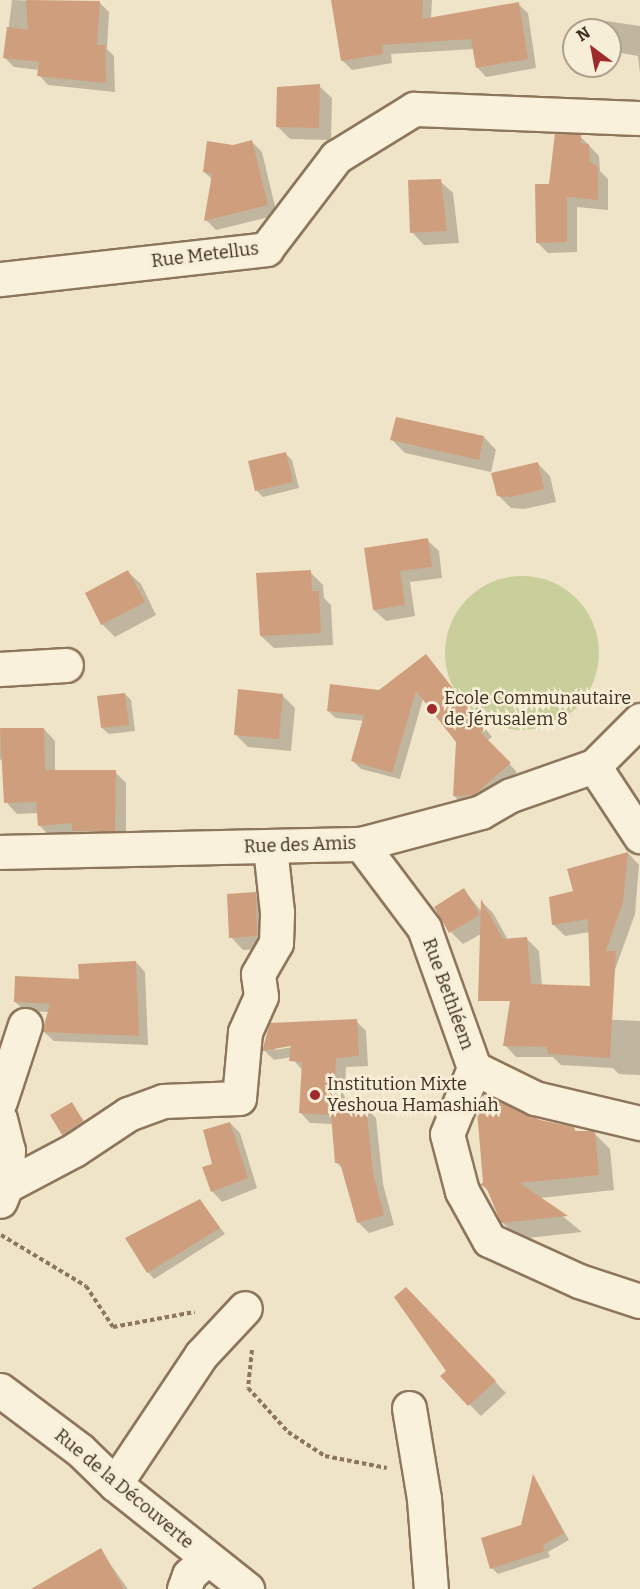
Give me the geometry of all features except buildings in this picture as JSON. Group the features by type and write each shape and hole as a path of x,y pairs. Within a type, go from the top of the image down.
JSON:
{"street":[{"name":"Rue Metellus","path":"0,279 266,249 336,157 414,109 640,118"},
{"path":"0,669 66,665"},
{"name":"Rue des Amis","path":"0,852 270,848 361,844 481,812 511,795 594,766 640,720"},
{"path":"594,766 640,836"},
{"name":"Rue Bethléem","path":"361,844 424,928 474,1068 447,1134 462,1191 489,1240 579,1281 640,1301"},
{"path":"3,1194 128,1114 163,1101 239,1098 245,1032 261,996 258,974 276,943 277,912 270,848"},
{"path":"0,1101 25,1025"},
{"path":"474,1068 535,1098 640,1123"},
{"path":"0,1119 8,1150 3,1194"},
{"path":"115,1485 201,1355 244,1308"},
{"name":"Rue de la Découverte","path":"0,1390 80,1450 115,1485 247,1589"},
{"path":"409,1408 424,1499 431,1589"},
{"path":"184,1589 189,1575 208,1558"}],"green space":[{"path":"522,576 551,582 565,589 576,599 586,610 593,624 599,653 593,682 586,696 576,707 565,717 551,724 522,730 493,724 479,717 468,707 458,696 451,682 445,653 451,624 458,610 468,599 479,589 493,582"}],"place":[{"name":"Ecole Communautaire de Jérusalem 8","path":"432,709"},
{"name":"Institution Mixte Yeshoua Hamashiah","path":"315,1095"}]}
